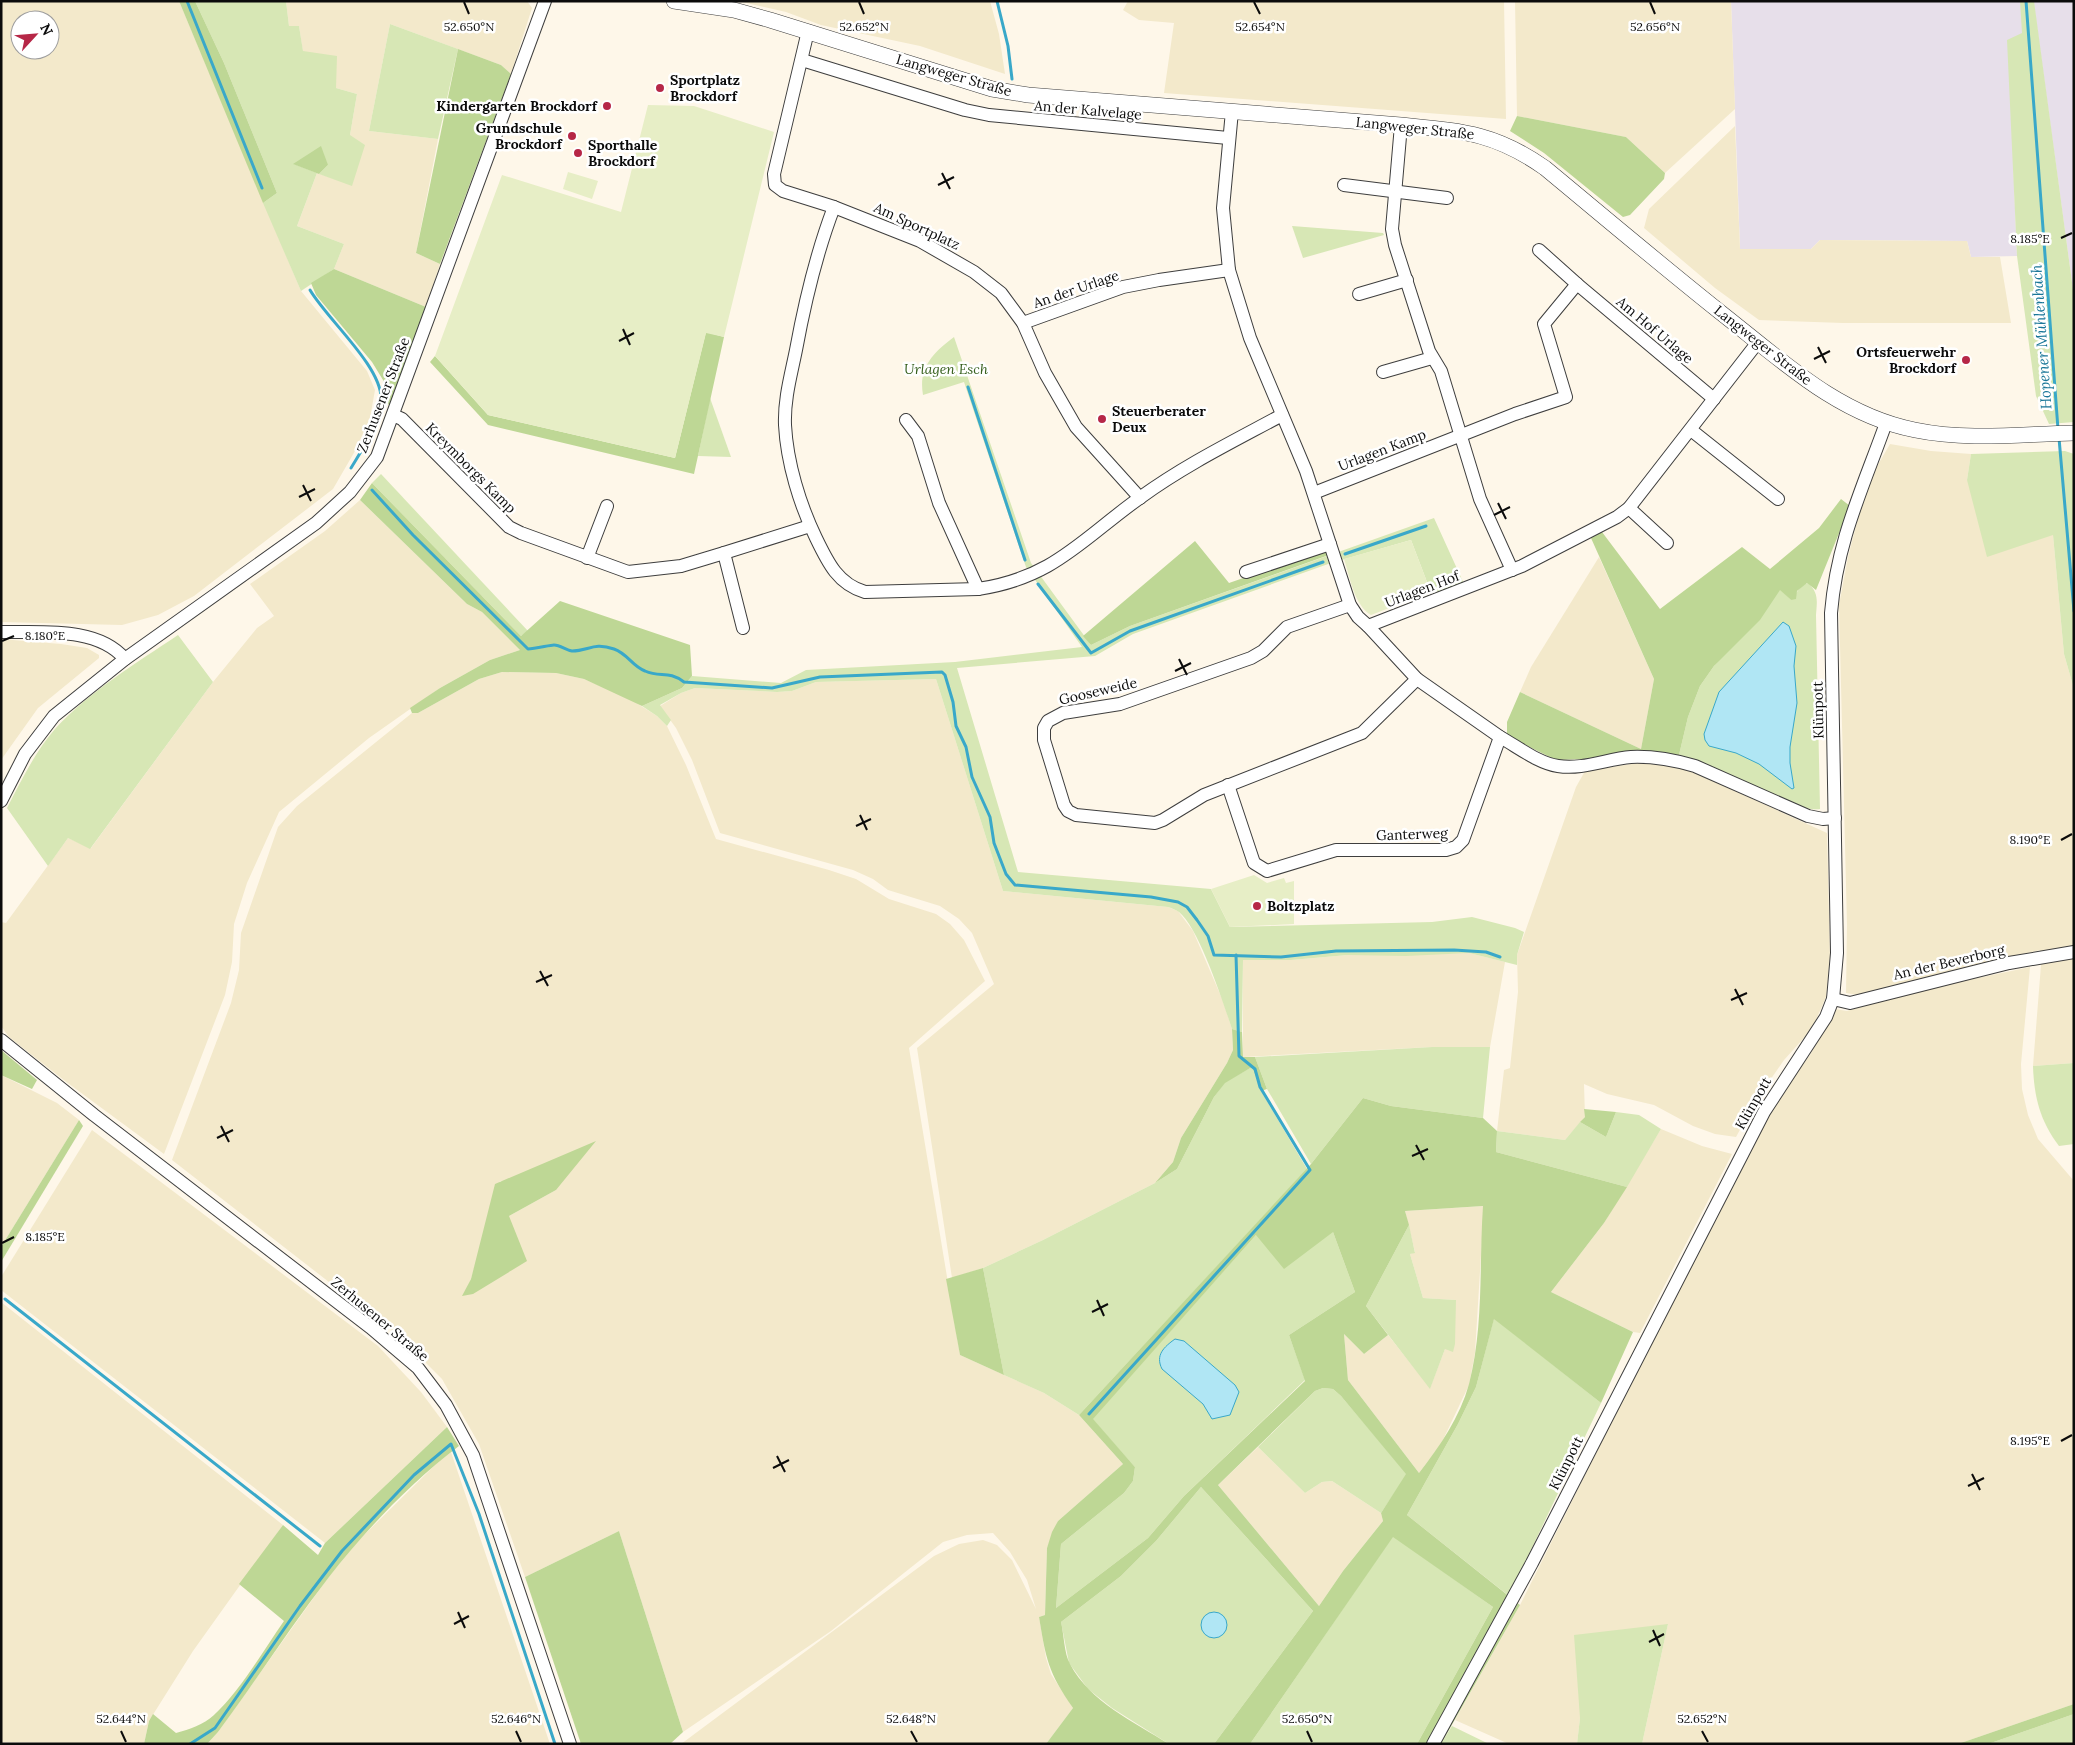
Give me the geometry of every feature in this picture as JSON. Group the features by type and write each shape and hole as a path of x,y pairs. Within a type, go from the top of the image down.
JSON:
{"street":[{"name":"Zerhusener Straße","path":"2,794 25,754 54,716 125,659 309,528 350,492 377,456 545,1"},
{"name":"Langweger Straße","path":"674,1 734,10 808,31 992,89 1028,95 1401,125 1480,135 1499,141 1522,153 1544,168 1801,377 1832,397 1886,423 1944,434 1984,436 2072,433"},
{"name":"Am Sportplatz","path":"808,31 774,174 775,185 783,191 834,207 920,241 950,256 1001,293 1023,323"},
{"name":"An der Kalvelage","path":"802,60 966,110 989,115 1228,138"},
{"path":"1232,111 1223,208 1229,270 1247,331 1314,493 1350,605 1358,617 1417,679 1500,737 1543,762 1559,766 1630,757 1657,757 1695,766 1808,816 1824,819 1835,818"},
{"path":"1401,125 1393,237 1432,358 1441,370 1480,499 1512,570"},
{"path":"1344,185 1447,198"},
{"path":"834,207 810,277 785,400 785,425 793,474 810,526 835,573 853,588 865,592 978,589 995,586 1031,574 1064,557 1140,498 1189,466 1282,415"},
{"name":"Am Hof Urlage","path":"1538,250 1714,399"},
{"name":"An der Urlage","path":"1140,498 1076,427 1045,373 1023,323 1124,287 1229,270"},
{"path":"1359,294 1407,280"},
{"name":"Urlagen Kamp","path":"1314,493 1515,414 1566,397 1544,324 1577,284"},
{"name":"Urlagen Hof","path":"1368,626 1512,570 1617,517 1629,508 1758,342"},
{"path":"1383,372 1432,358"},
{"name":"Kreymborgs Kamp","path":"393,415 402,419 509,528 628,572 681,566 810,526"},
{"path":"906,420 918,436 939,503 978,589"},
{"name":"Klünpott","path":"1433,1744 1532,1563 1764,1112 1816,1035 1833,999 1837,953 1830,613 1833,581 1842,543 1886,423"},
{"path":"1691,430 1778,499"},
{"path":"587,558 607,506"},
{"path":"1629,508 1667,543"},
{"path":"1246,572 1330,544"},
{"path":"724,553 743,628"},
{"name":"Gooseweide","path":"1350,605 1288,627 1263,651 1251,658 1120,704 1063,713 1048,721 1044,728 1044,740 1064,805 1068,811 1076,815 1155,823 1204,795 1362,732 1417,679"},
{"path":"1,632 90,637 110,644 125,659"},
{"name":"Ganterweg","path":"1228,785 1254,862 1267,871 1336,850 1446,850 1456,847 1463,840 1500,737"},
{"name":"An der Beverborg","path":"1833,999 1850,1003 2009,963 2074,952"},
{"name":"Zerhusener Straße","path":"1,1040 94,1115 372,1328 418,1368 446,1405 473,1454 570,1744"}],"shaded area":[{"path":"1,1 179,1 301,291 367,371 375,390 370,418 355,451 333,489 194,596 158,615 122,625 1,622"},
{"path":"286,1 527,1 532,8 511,74 501,65 390,24 369,131 438,139 416,253 440,264 426,307 334,269 344,244 297,226 317,173 352,185 350,135 357,94 336,88 303,52 299,26 289,26"},
{"path":"738,1 990,1 999,34 1005,74 920,46 821,25 786,12"},
{"path":"1128,1 1504,1 1506,119 1164,93 1174,23 1139,20 1123,10"},
{"path":"1515,1 1731,1 1735,109 1665,173 1626,137 1517,116"},
{"path":"1731,1 2074,1 2074,297 2034,5 2022,33 2013,159 2017,256 1971,257 1967,241 1820,240 1811,249 1740,249"},
{"path":"1735,126 1740,249 1811,249 1820,240 1967,241 1971,257 2000,257 2011,323 1843,323 1759,320 1715,288 1644,228 1649,209"},
{"path":"1890,444 1931,451 1971,454 1967,480 2053,535 2064,654 2074,689 2074,1063 2033,1066 2041,965 2040,950 1858,995 1846,993 1847,925 1839,605 1848,557 1861,507 1876,468"},
{"path":"360,500 467,604 482,612 520,650 490,660 440,688 369,738 279,812 247,883 234,924 232,962 225,995 164,1154 65,1081 9,1037 1,1026 1,922 6,923 68,838 91,848 213,682 257,628 274,616 250,584 325,531"},
{"path":"1599,557 1654,679 1641,749 1520,692 1531,667"},
{"path":"1,639 87,648 99,655 99,658 38,708 1,760"},
{"path":"502,672 556,673 584,679 630,699 657,716 667,726 686,765 716,839 856,879 889,899 936,914 950,924 964,940 985,981 909,1048 960,1355 1044,1393 1079,1415 1123,1464 1058,1521 1047,1548 1045,1615 1039,1617 1046,1658 1051,1674 1073,1708 1046,1744 681,1744 934,1556 959,1544 983,1540 997,1545 1012,1560 1036,1609 1027,1580 1010,1552 993,1533 967,1535 943,1542 831,1631 683,1732 619,1531 525,1577 479,1444 442,1379 401,1338 172,1160 231,1003 239,970 241,933 278,827 297,806 412,713 418,713 479,679","holes":["500,1181 556,1190 509,1216 463,1296 471,1279"]},
{"path":"936,679 1003,891 1168,907 1178,911 1193,931 1223,1001 1232,1029 1233,1050 1181,1138 1173,1162 1155,1183 1043,1240 983,1268 952,1278 917,1048 994,984 972,933 959,919 940,906 888,890 873,879 853,870 720,833 692,760 676,728 660,706 681,693 695,688 777,692 792,691 816,682"},
{"path":"1638,763 1666,765 1691,771 1827,833 1830,957 1826,997 1812,1029 1784,1060 1755,1102 1736,1137 1715,1134 1693,1126 1654,1105 1607,1094 1584,1084 1585,1117 1565,1140 1497,1131 1504,1070 1510,1068 1518,992 1517,955 1576,787 1585,771"},
{"path":"1469,953 1505,962 1490,1047 1432,1047 1243,1057 1243,960 1291,960 1348,955"},
{"path":"2030,967 2021,1064 2022,1089 2028,1115 2038,1139 2074,1181 2074,1704 1958,1744 1642,1744 1668,1624 1580,1718 1577,1744 1509,1744 1455,1720 1520,1605 1746,1153 1778,1097 1810,1055 1835,1009 1847,1011 1898,995"},
{"path":"1,1075 57,1103 79,1120 1,1247"},
{"path":"1661,1129 1702,1146 1732,1154 1640,1333 1633,1332 1551,1292 1604,1223"},
{"path":"92,1130 378,1346 421,1392 447,1427 325,1543 1,1290 1,1277"},
{"path":"1484,1206 1475,1353 1469,1385 1441,1444 1419,1473 1348,1380 1344,1334 1364,1354 1388,1335 1430,1388 1445,1349 1456,1300 1423,1298 1410,1254 1415,1252 1405,1211"},
{"path":"1,1302 283,1525 193,1651 149,1721 144,1744 1,1742"},
{"path":"1258,1447 1305,1493 1322,1482 1332,1481 1381,1513 1383,1521 1343,1571 1319,1606 1218,1485"},
{"path":"451,1452 550,1744 207,1744 218,1732 327,1579 359,1540 436,1464"}],"green space":[{"path":"179,1 195,1 224,63 277,193 263,203"},
{"path":"195,1 286,1 289,26 299,26 303,51 337,56 336,88 357,94 350,135 365,145 352,186 319,174 328,165 294,164 317,173 297,226 344,244 334,269 301,291 263,203 277,193 224,63"},
{"path":"2020,1 2034,1 2074,297 2074,422 2049,424 2036,396 2017,256 2007,40 2022,33"},
{"path":"390,24 458,49 438,139 369,131"},
{"path":"458,49 501,65 511,74 440,264 416,253"},
{"path":"648,105 694,106 774,132 724,337 706,333 675,458 488,415 435,356 502,175 621,212"},
{"path":"1517,116 1626,137 1665,173 1664,179 1630,215 1623,217 1544,153 1510,131"},
{"path":"321,146 328,165 319,174 293,164"},
{"path":"568,172 598,181 592,199 563,189"},
{"path":"1292,226 1383,233 1384,235 1303,258"},
{"path":"334,269 426,307 390,406 384,400 383,380 372,362 316,295 311,283"},
{"path":"706,332 724,337 694,474 488,425 430,362 435,356 488,415 675,458"},
{"name":"Urlagen Esch","path":"954,337 1031,563 1091,645 1130,626 1434,518 1464,584 1415,598 1427,582 1411,540 1331,563 1133,634 1095,656 957,668 1018,872 1211,889 1230,927 1432,922 1472,917 1524,932 1517,955 1517,965 1469,953 1406,956 1348,955 1291,960 1243,960 1242,1032 1232,1029 1217,984 1202,949 1187,921 1178,911 1168,907 1003,891 936,679 816,682 792,691 777,692 695,688 681,693 660,705 671,720 667,726 657,716 642,706 682,688 692,676 781,683 806,670 955,662 1082,647 1026,567 964,382 923,395 922,385 925,368 940,348"},
{"path":"710,398 731,457 698,456"},
{"path":"2065,451 2074,454 2074,689 2064,654 2053,535 1987,557 1967,480 1971,454"},
{"path":"381,474 528,631 521,636 372,483"},
{"path":"372,483 521,636 560,601 690,645 692,676 682,688 642,706 584,679 556,673 502,672 479,679 418,713 412,713 410,708 440,688 490,660 520,650 482,612 467,604 360,500"},
{"path":"1841,499 1850,506 1816,590 1807,583 1797,591 1796,599 1791,600 1780,590 1760,620 1714,666 1700,686 1688,717 1679,755 1654,751 1556,760 1507,736 1507,722 1520,692 1641,749 1654,679 1591,538 1602,532 1660,609 1742,547 1770,569 1819,528"},
{"path":"1411,540 1427,582 1415,598 1371,615 1360,605 1344,559"},
{"path":"1195,541 1229,583 1326,549 1329,555 1130,626 1091,645 1083,636"},
{"path":"1808,583 1816,594 1817,601 1820,809 1791,804 1772,797 1679,755 1688,717 1700,686 1714,666 1780,589 1791,600 1802,585"},
{"path":"178,635 213,682 90,849 68,838 48,866 7,808 29,767 55,729 83,702"},
{"name":"Boltzplatz","path":"1254,875 1267,883 1284,878 1286,883 1294,881 1294,924 1230,927 1211,889"},
{"path":"1232,1029 1242,1032 1243,1057 1255,1057 1267,1089 1261,1091 1252,1067 1225,1083 1214,1097 1177,1169 1155,1183 1173,1162 1181,1138 1227,1063 1233,1050"},
{"path":"1432,1047 1490,1047 1483,1118 1391,1106 1363,1098 1311,1164 1267,1089 1255,1057"},
{"path":"1,1050 37,1080 32,1089 1,1075"},
{"path":"2074,1063 2074,1144 2059,1146 2052,1137 2039,1108 2033,1066"},
{"path":"1252,1067 1261,1091 1307,1169 1079,1415 1044,1393 1004,1375 983,1268 1155,1183 1177,1169 1214,1097 1225,1082"},
{"path":"1363,1098 1391,1106 1483,1118 1497,1131 1496,1152 1627,1187 1604,1223 1551,1292 1633,1332 1601,1403 1494,1319 1476,1387 1458,1424 1407,1515 1520,1605 1441,1744 1417,1744 1493,1607 1393,1537 1250,1744 1214,1744 1313,1611 1201,1487 1156,1541 1121,1576 1061,1622 1068,1660 1089,1689 1114,1710 1169,1744 1046,1744 1073,1708 1058,1685 1049,1665 1039,1617 1045,1615 1047,1548 1058,1521 1123,1464 1079,1415 1311,1164","holes":["1483,1206 1479,1317 1474,1362 1469,1384 1460,1408 1448,1431 1419,1473 1348,1380 1344,1334 1364,1354 1388,1335 1366,1306 1409,1225 1405,1211","1333,1232 1355,1292 1289,1335 1305,1381 1184,1496 1148,1538 1056,1608 1061,1544 1124,1493 1133,1481 1135,1467 1093,1419 1256,1235 1284,1269","1323,1388 1333,1389 1341,1396 1406,1474 1381,1513 1383,1521 1343,1571 1319,1606 1218,1485 1315,1391"]},
{"path":"1584,1109 1616,1112 1606,1137 1580,1122 1585,1117"},
{"path":"1616,1112 1639,1115 1661,1129 1627,1187 1496,1152 1497,1131 1565,1140 1580,1122 1606,1137"},
{"path":"79,1120 83,1126 1,1262 1,1247"},
{"path":"596,1141 556,1190 509,1216 527,1261 473,1294 462,1296 471,1279 495,1184"},
{"path":"1409,1225 1415,1253 1410,1254 1423,1298 1456,1300 1455,1344 1453,1352 1445,1349 1430,1389 1366,1306"},
{"path":"1333,1232 1355,1292 1289,1335 1305,1380 1184,1496 1148,1538 1056,1608 1061,1544 1124,1493 1133,1481 1135,1467 1092,1419 1256,1235"},
{"path":"983,1268 1004,1375 960,1355 946,1279"},
{"path":"1494,1318 1601,1403 1509,1596 1407,1515 1458,1424 1476,1387"},
{"path":"1323,1388 1333,1389 1341,1396 1407,1474 1381,1513 1332,1481 1322,1482 1305,1493 1258,1447 1315,1391"},
{"path":"447,1427 459,1446 406,1491 343,1559 218,1732 207,1744 144,1744 149,1721 153,1714 176,1733 201,1724 214,1715 242,1683 284,1621 239,1584 283,1525 318,1555 325,1543"},
{"path":"1201,1487 1313,1611 1214,1744 1169,1744 1112,1708 1088,1689 1069,1663 1061,1622 1121,1576 1156,1541"},
{"path":"619,1531 683,1732 670,1744 581,1744 525,1577"},
{"path":"1393,1536 1493,1607 1417,1744 1250,1744"},
{"path":"1668,1624 1642,1744 1577,1744 1580,1718 1574,1635"},
{"path":"2074,1704 2074,1714 1988,1744 1958,1744"},
{"path":"2074,1714 2074,1744 1988,1744"},
{"path":"1452,1726 1489,1744 1441,1744"}],"water":[{"path":"1783,622 1789,626 1796,646 1794,666 1797,703 1790,747 1790,763 1794,788 1792,789 1759,764 1736,753 1709,746 1704,734 1719,692"},
{"path":"1175,1339 1184,1341 1235,1385 1239,1392 1230,1415 1212,1419 1203,1404 1162,1369 1160,1355 1164,1348"},
{"path":"1214,1612 1223,1616 1227,1625 1223,1634 1214,1638 1205,1634 1201,1625 1205,1616"}],"waterway":[{"path":"187,1 262,188"},
{"path":"997,1 1008,46 1012,79"},
{"name":"Hopener Mühlenbach","path":"2026,1 2058,429"},
{"path":"310,290 363,357 379,385 381,398 375,425 351,468"},
{"path":"968,387 1025,560"},
{"name":"Hopener Mühlenbach","path":"2059,438 2074,611"},
{"path":"372,490 413,535 528,649 554,645 578,651 601,646 619,651 645,671 673,676 684,682 772,688 820,677 942,672 945,675 953,702 956,726 966,747 972,777 990,817 994,843 1006,874 1015,885 1151,897 1178,902 1187,907 1208,936 1214,955 1281,957 1336,951 1454,950 1486,952 1500,957"},
{"path":"1345,554 1426,526"},
{"path":"1038,584 1091,653 1130,631 1323,562"},
{"path":"1089,1414 1310,1170 1260,1087 1255,1069 1239,1056 1236,955"},
{"path":"5,1299 320,1546"},
{"path":"190,1744 215,1728 300,1606 342,1551 414,1475 451,1444 479,1514 555,1744"}],"place":[{"name":"Sportplatz Brockdorf","path":"660,88"},
{"name":"Kindergarten Brockdorf","path":"607,106"},
{"name":"Grundschule Brockdorf","path":"572,136"},
{"name":"Sporthalle Brockdorf","path":"578,153"},
{"name":"Ortsfeuerwehr Brockdorf","path":"1966,360"},
{"name":"Steuerberater Deux","path":"1102,419"},
{"name":"Boltzplatz","path":"1257,906"}]}
